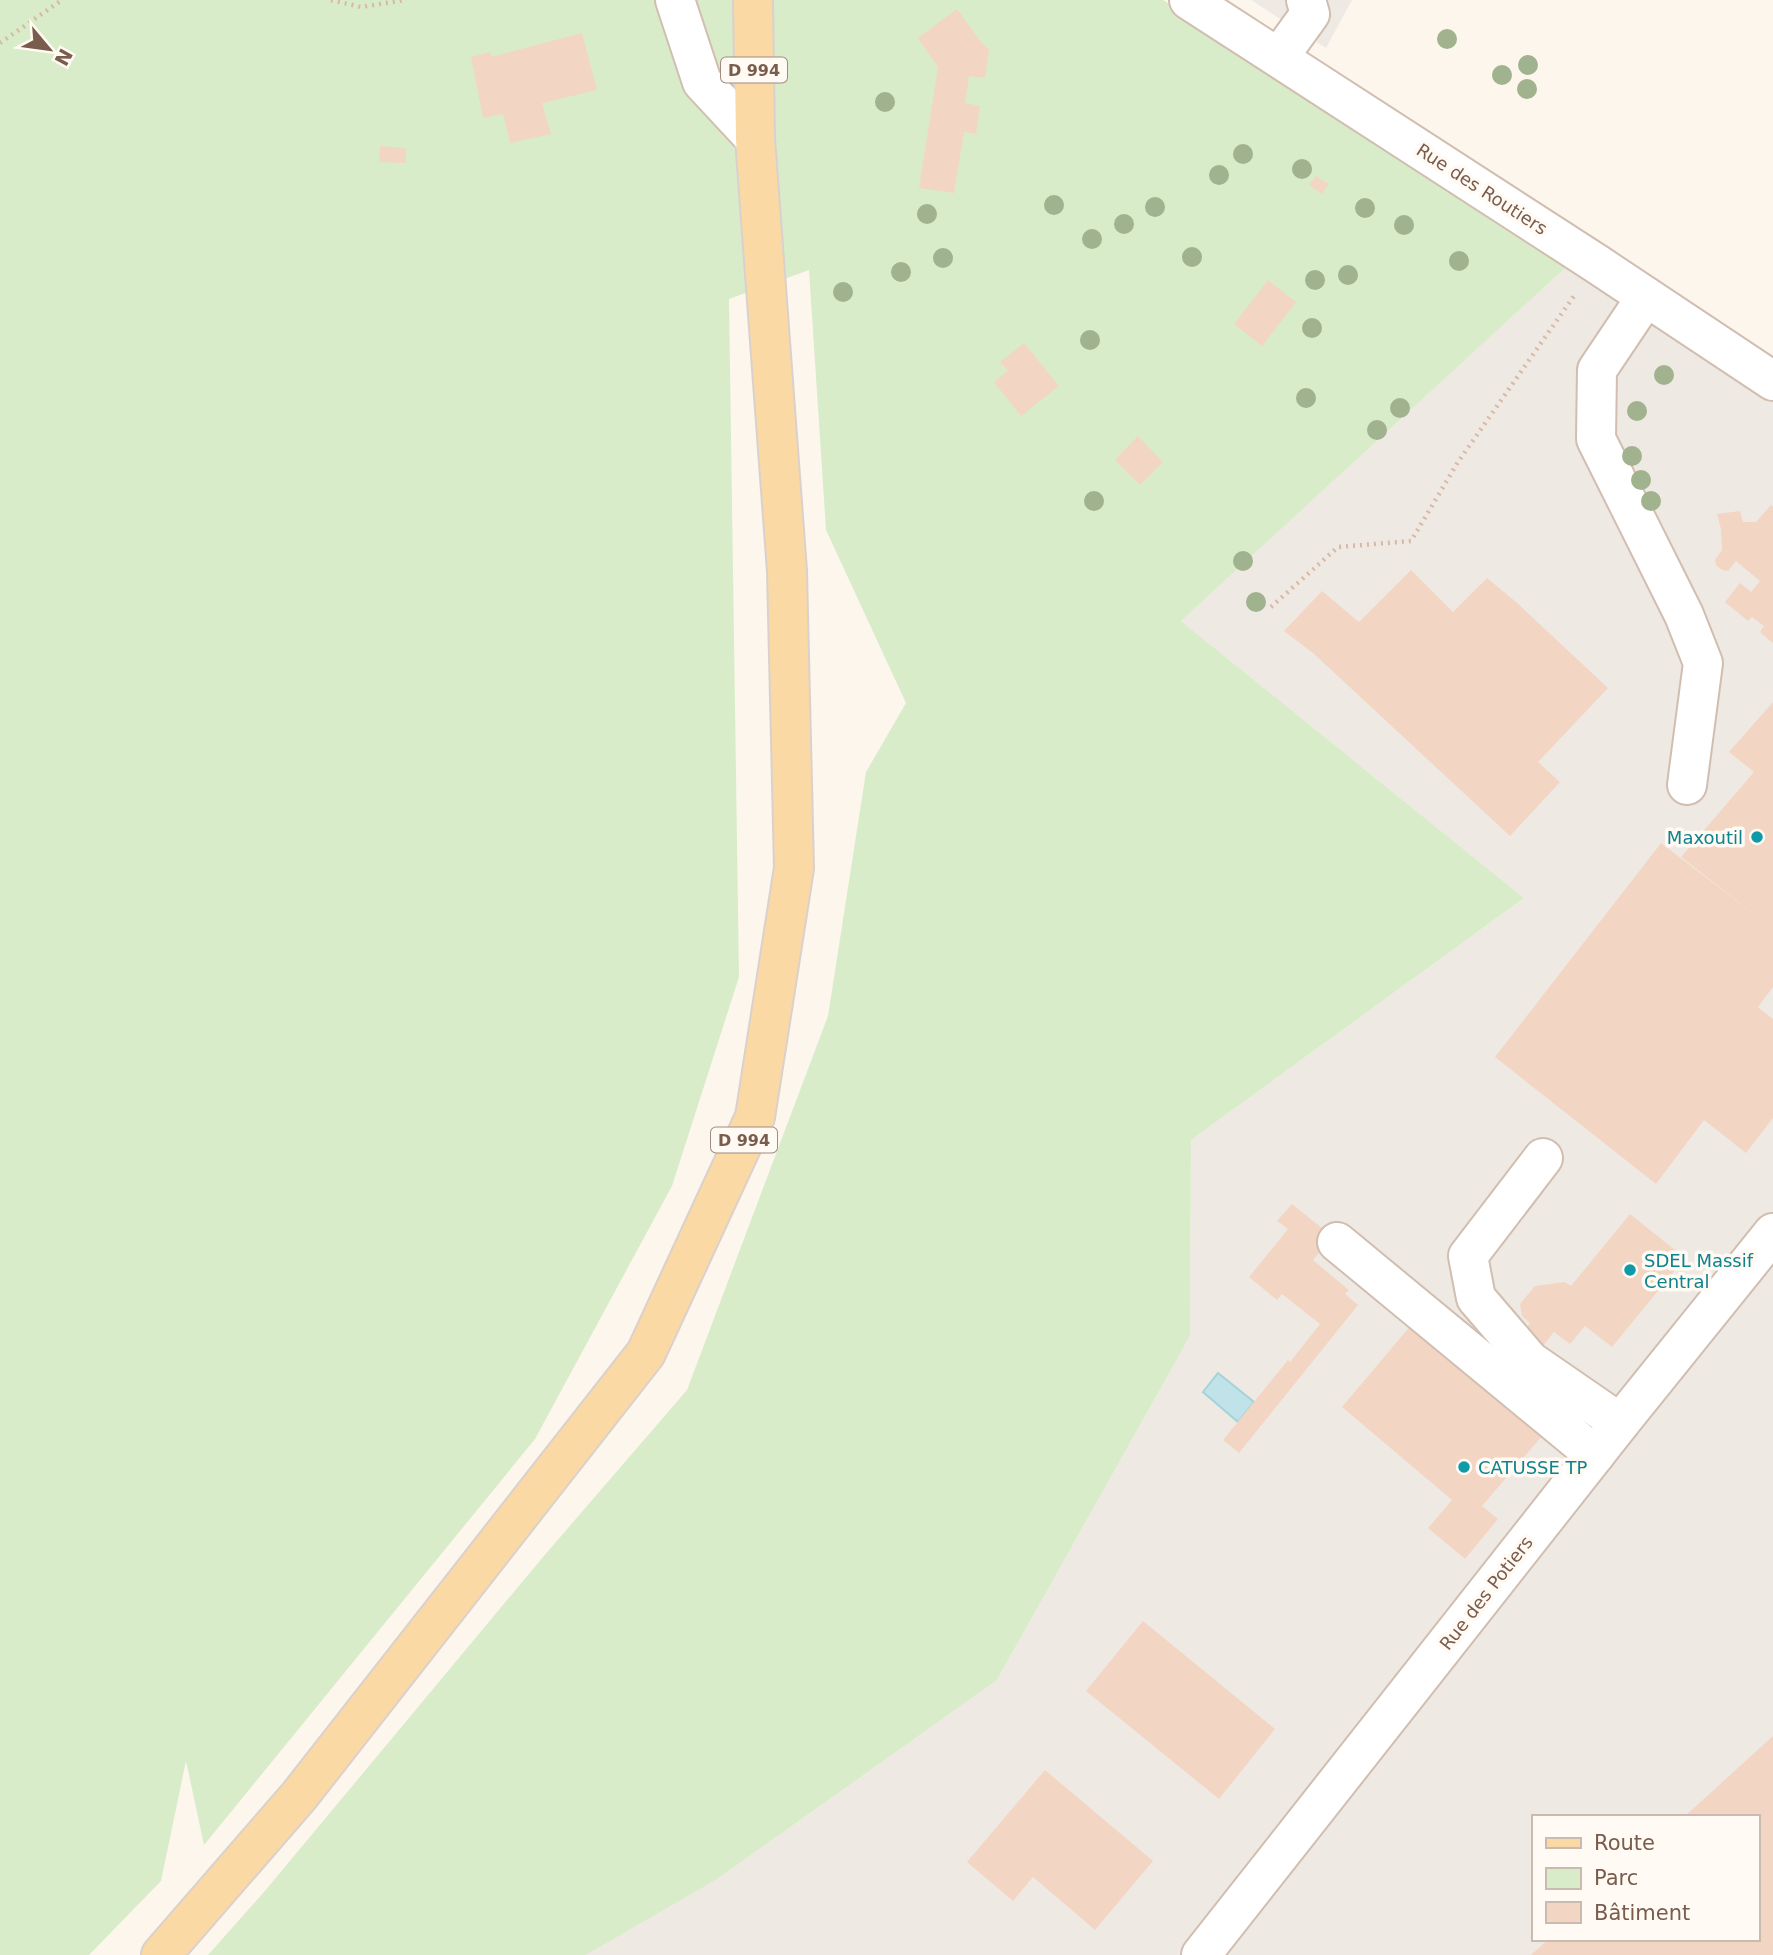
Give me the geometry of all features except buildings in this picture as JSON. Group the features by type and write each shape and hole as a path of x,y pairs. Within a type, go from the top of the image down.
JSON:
{"main road":[{"name":"D 994","path":"161,1955 299,1796 646,1353 755,1116 794,868 787,571 755,139 753,0"}],"street":[{"path":"676,0 702,82 755,139"},
{"name":"Rue des Routiers","path":"1189,0 1773,381"},
{"path":"1279,57 1312,5"},
{"path":"1646,296 1597,370 1596,439 1684,615 1703,663 1687,785"},
{"path":"1543,1158 1468,1256 1476,1298 1530,1360 1620,1423"},
{"name":"Rue des Potiers","path":"1201,1955 1773,1233"},
{"path":"1337,1242 1595,1455"}],"path":[{"path":"0,43 62,0"},
{"path":"331,0 361,7 405,0"},
{"path":"1271,607 1338,547 1411,541 1458,462 1597,264"}],"shaded area":[{"path":"1251,0 1352,0 1326,48"},
{"path":"1574,260 1773,379 1773,1955 586,1955 716,1880 997,1680 1190,1336 1191,1140 1524,898 1181,621"}],"green space":[{"path":"0,0 1163,0 1574,260 1181,621 1524,898 1191,1140 1190,1336 997,1680 716,1880 586,1955 208,1955 687,1390 828,1016 866,772 906,703 826,530 809,270 729,299 739,977 672,1186 535,1439 204,1845 186,1761 161,1881 89,1955 0,1955"}],"water":[{"path":"1218,1373 1254,1402 1238,1422 1203,1392"}],"place":[{"name":"Maxoutil","path":"1757,837"},
{"name":"SDEL Massif Central","path":"1630,1270"},
{"name":"CATUSSE TP","path":"1464,1467"}]}
